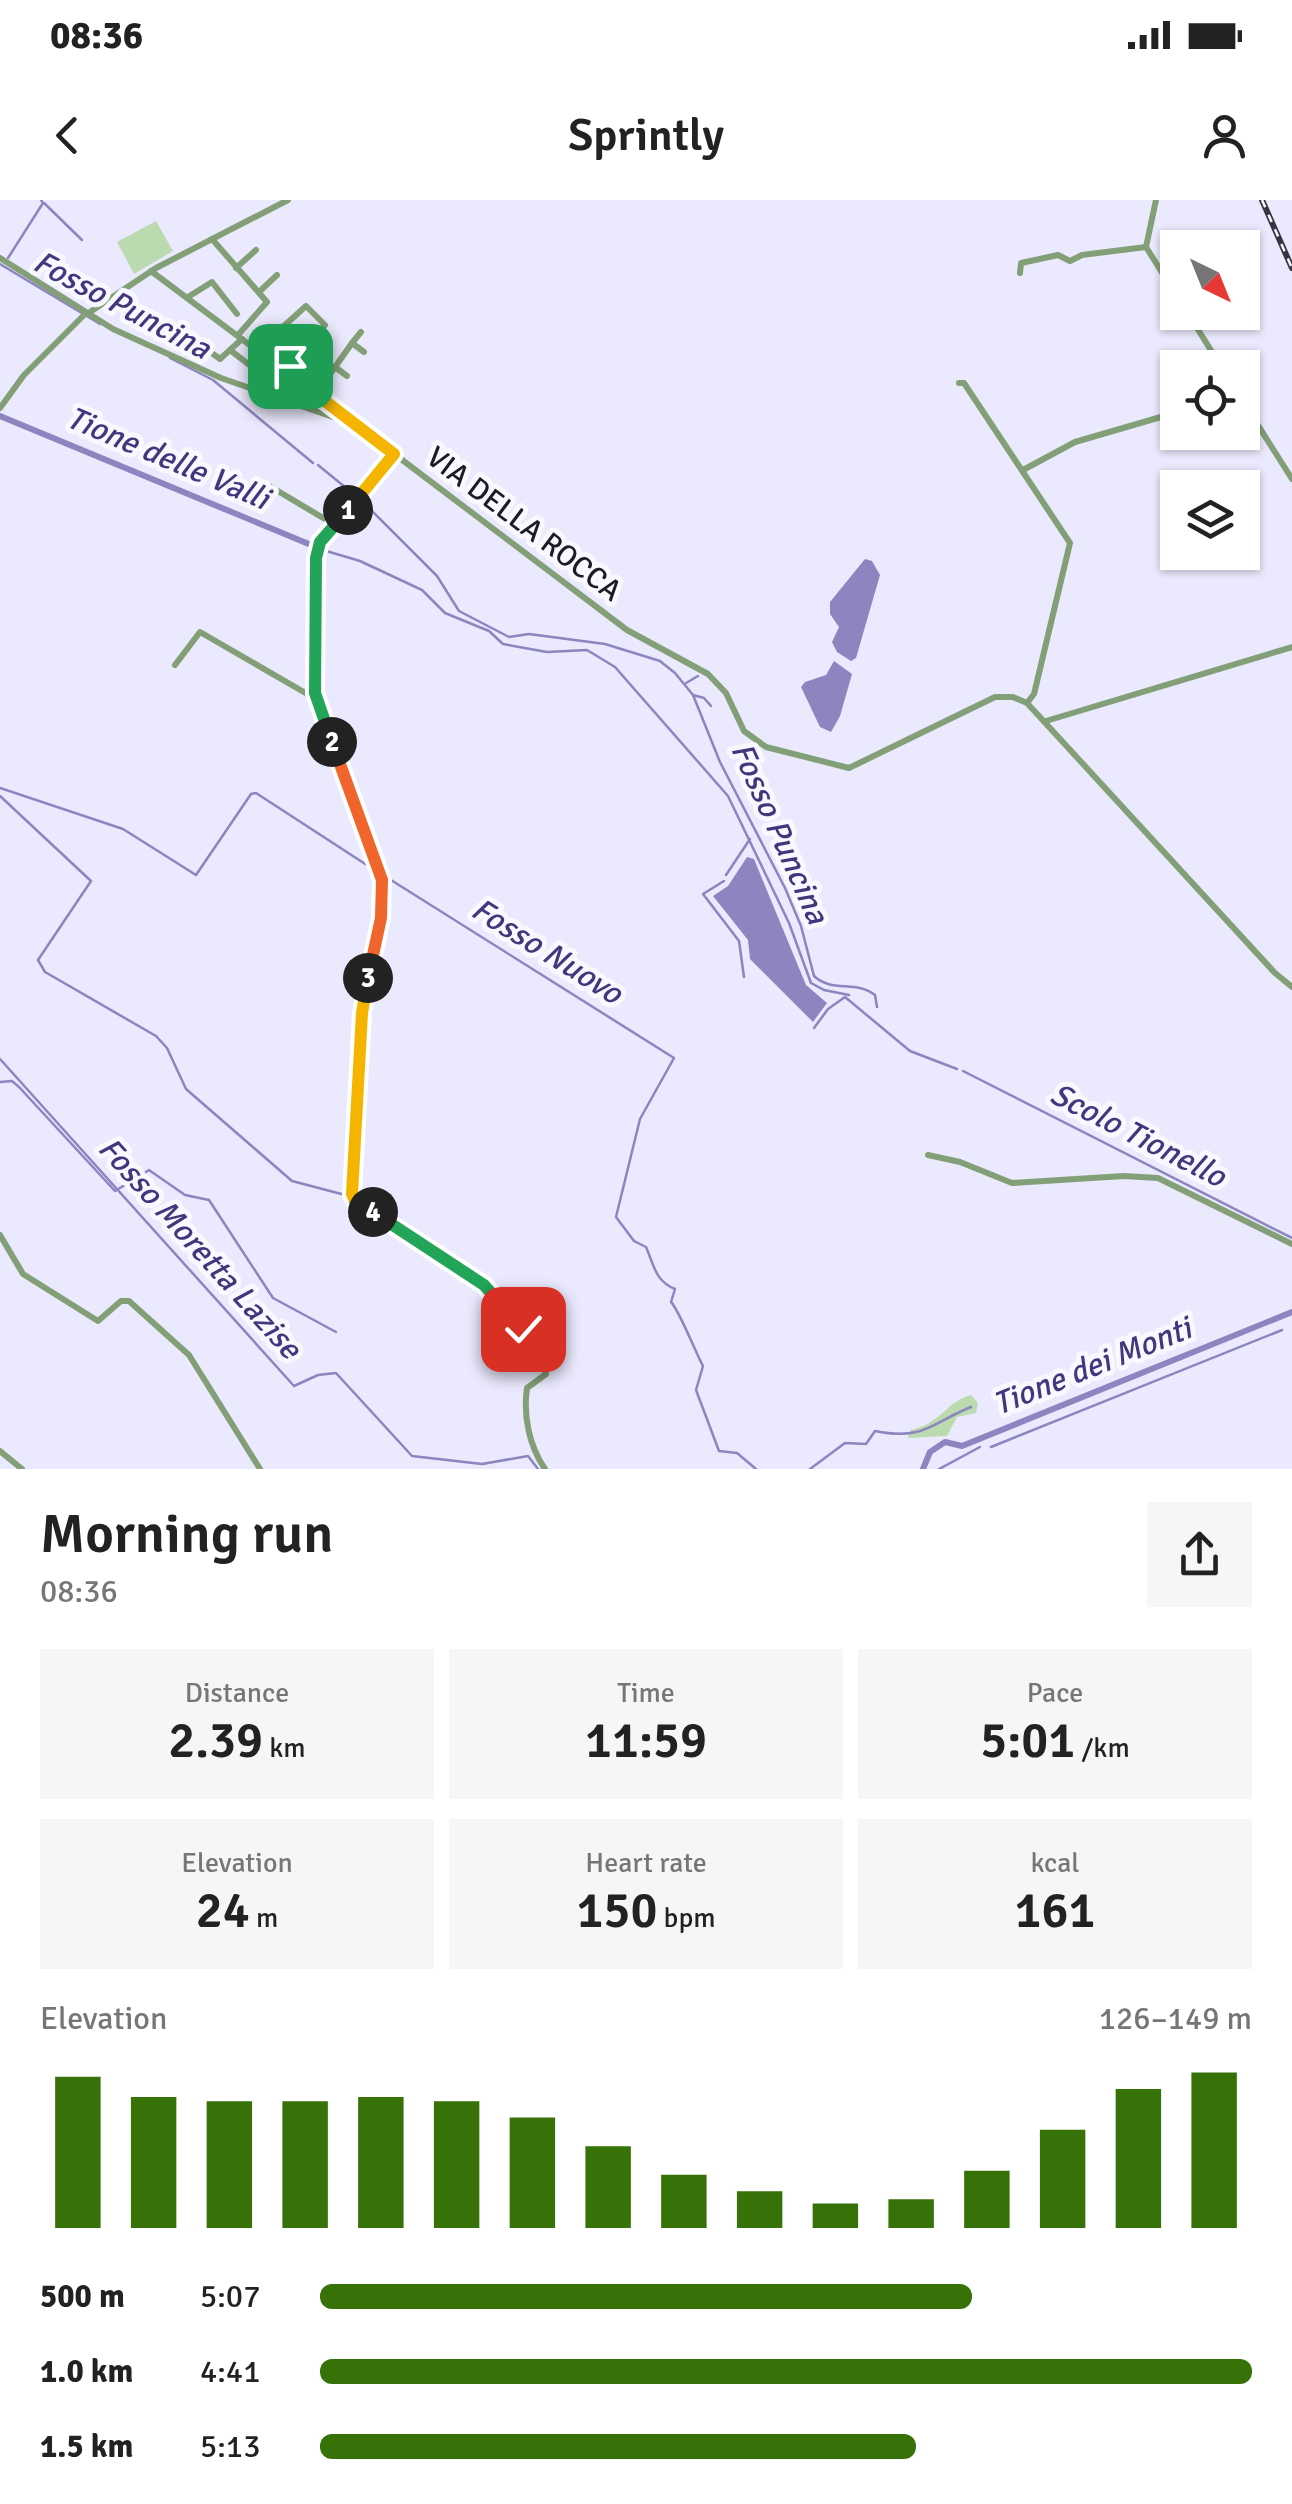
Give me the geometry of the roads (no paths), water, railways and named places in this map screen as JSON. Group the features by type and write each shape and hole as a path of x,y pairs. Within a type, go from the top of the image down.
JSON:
{"street":[{"path":"0,408 24,375 90,312 154,270 288,200"},
{"path":"1156,200 1146,248 1160,270"},
{"path":"173,325 218,359 266,307 266,300 212,238"},
{"path":"1020,272 1021,264 1055,255 1070,261 1146,248"},
{"path":"236,268 256,250"},
{"name":"VIA DELLA ROCCA","path":"0,258 98,320 221,378 312,408 327,409 352,422 627,630 708,674 726,693 739,723 756,742 838,767 865,762 995,697 1013,697 1028,704"},
{"path":"154,270 240,337 276,360 294,366 325,325 306,306 264,342 265,348 276,360 315,393 327,409"},
{"path":"258,292 277,276"},
{"path":"188,296 212,282 237,314"},
{"path":"315,393 361,332"},
{"path":"352,343 364,352"},
{"path":"230,350 277,386"},
{"path":"334,367 346,376"},
{"path":"960,383 973,395 1070,544 1034,694 1028,704 1275,974 1292,986"},
{"path":"312,408 319,403 315,393"},
{"path":"1023,470 1075,442 1160,417"},
{"path":"1260,428 1292,478"},
{"path":"394,454 320,542 316,572 316,699 382,880 381,918 362,1013 353,1197 484,1285 536,1341 546,1374 527,1388 526,1398 532,1449 545,1469"},
{"path":"266,484 335,525"},
{"path":"175,665 200,632 316,699"},
{"path":"1046,721 1292,647"},
{"path":"928,1156 960,1162 1012,1184 1124,1176 1158,1178 1292,1244"},
{"path":"0,1234 18,1266 32,1280 98,1321 121,1301 129,1301 186,1351 260,1469"},
{"path":"0,1450 22,1469"}],"waterway":[{"path":"8,258 43,203 41,200"},
{"path":"44,203 82,240"},
{"name":"Fosso Puncina","path":"0,264 100,324"},
{"name":"Fosso Puncina","path":"170,358 213,380 313,463"},
{"name":"Tione delle Valli","path":"0,416 316,547"},
{"name":"Fosso Puncina","path":"318,465 362,501 437,576 459,611 509,637 529,634 605,644 660,661 675,673 693,695 720,762 785,888 801,926 814,976 828,984 868,991 875,995 877,1007"},
{"name":"Tione delle Valli","path":"323,550 360,561 422,590 445,613 489,631 503,644 547,652 587,650 615,667 728,796 789,923 811,983 849,995"},
{"name":"Fosso Puncina","path":"686,683 698,676"},
{"name":"Fosso Puncina","path":"693,695 704,698 711,706"},
{"name":"Fosso Nuovo","path":"0,788 123,829 196,875 251,794 256,793 376,871"},
{"path":"0,796 91,881 38,960 45,972 156,1036 167,1048 186,1089 292,1181 353,1197"},
{"name":"Tione delle Valli","path":"726,875 750,839"},
{"name":"Fosso Nuovo","path":"383,875 674,1058 640,1119 616,1217 634,1241 646,1247 659,1277 675,1289 671,1302 703,1366 696,1390 719,1451 737,1453 756,1469"},
{"name":"Tione delle Valli","path":"724,881 703,894 739,941 744,977"},
{"name":"Scolo Tionello","path":"814,1028 828,1009 845,997 910,1051 957,1069"},
{"name":"Fosso Moretta Lazise","path":"0,1059 294,1386 318,1375 336,1373 412,1456 482,1464 528,1456 538,1469"},
{"name":"Scolo Tionello","path":"963,1071 1292,1238"},
{"path":"0,1082 12,1081 19,1087 115,1191 149,1170 185,1195 209,1200 273,1298 336,1332"},
{"path":"360,1198 384,1201"},
{"name":"Tione dei Monti","path":"923,1469 930,1452 945,1442 962,1446 1292,1312"},
{"path":"991,1447 1282,1330"},
{"name":"Fosso Nuovo","path":"810,1469 845,1443 866,1444 875,1431 916,1432 971,1407"},
{"path":"939,1469 980,1447"}],"railway":[{"path":"1262,200 1292,268"}]}
